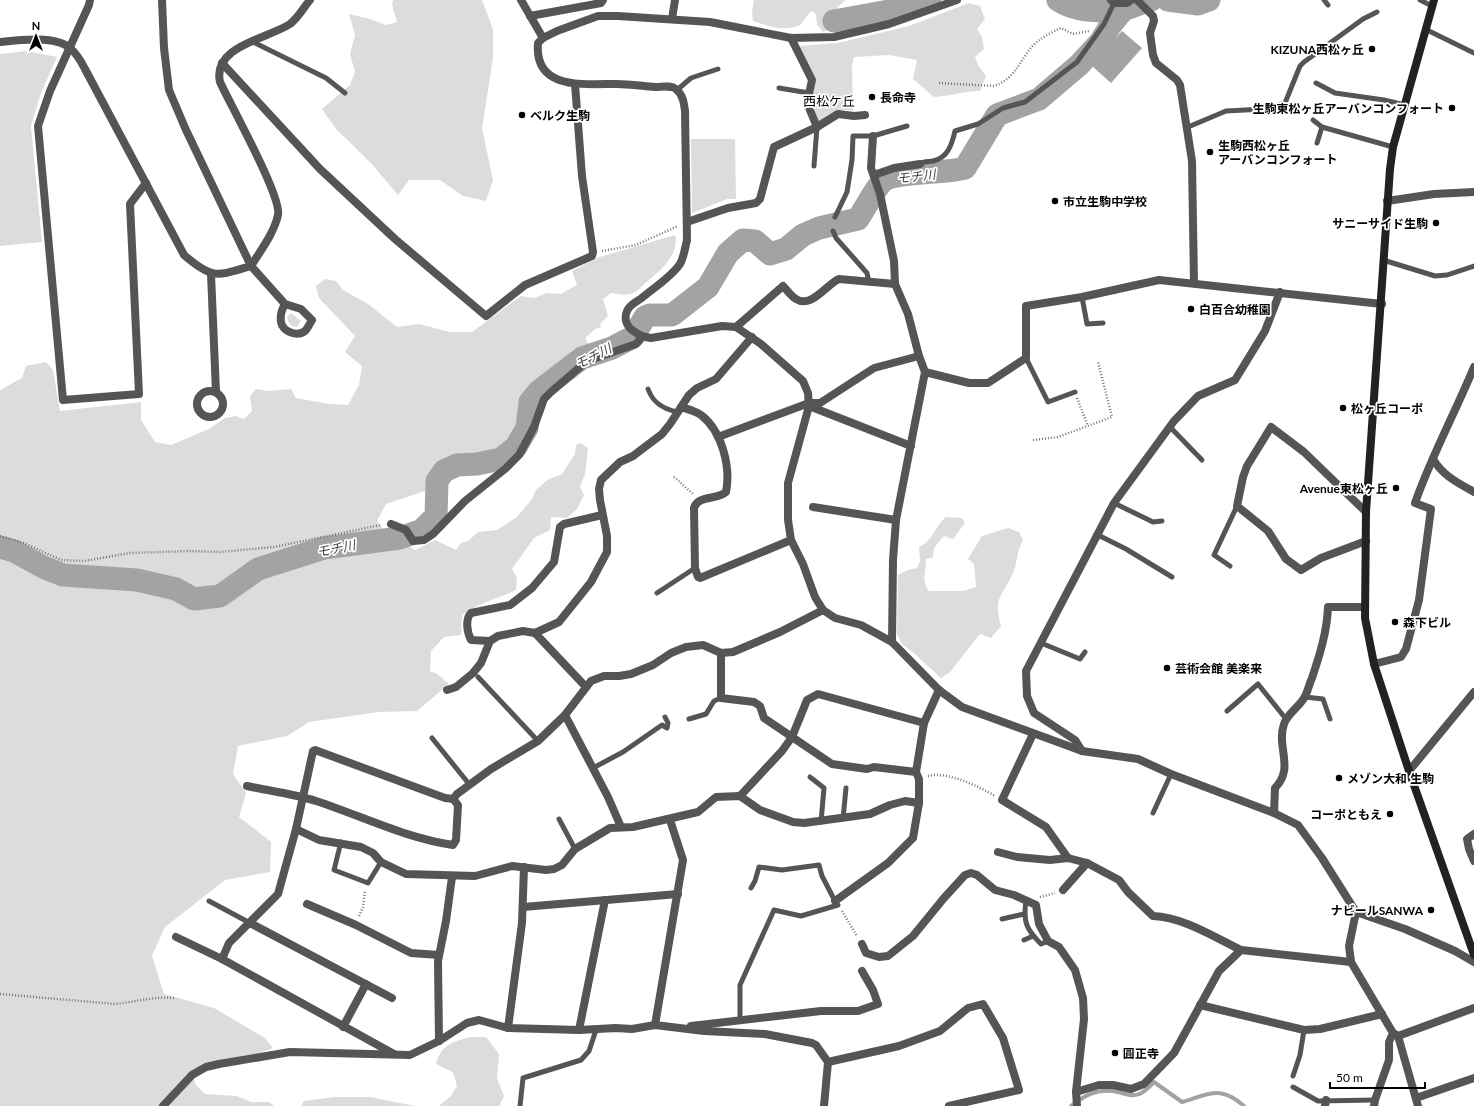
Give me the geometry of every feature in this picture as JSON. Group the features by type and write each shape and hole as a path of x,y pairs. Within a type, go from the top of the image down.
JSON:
{"street":[{"path":"90,0 90,5 69,47 50,91 38,126 63,400 139,394 130,204 146,183"},
{"path":"162,0 164,48 169,90 252,266 285,304"},
{"path":"0,42 39,40 55,41 69,47 82,63 184,255 199,268 210,274 233,271 252,266 276,222 278,206 253,147 220,82 218,72 222,63 238,47 274,33 291,23 310,0"},
{"path":"521,0 543,38"},
{"path":"530,16 601,3 603,0"},
{"path":"672,19 676,0"},
{"path":"957,0 890,24 834,37 791,38 710,22 598,16 543,38 538,43 537,59 546,73 554,78 575,84 621,84 673,87 681,94 685,111 687,240 680,264 641,299 632,304 627,311 626,323 628,327 642,337 670,335 722,326 736,327 752,337 803,381 808,393 809,405 788,484 787,504 791,540 803,564 815,597 823,610 835,618 861,625 892,642 939,690 962,707 1082,751 1138,758 1171,774 1274,813 1298,825 1322,858 1356,912 1419,935 1455,951 1474,962"},
{"path":"1113,2 1127,3 1131,0"},
{"path":"1137,0 1153,16 1154,21 1150,33 1153,55 1158,65 1177,80 1180,85 1188,127 1192,161 1194,283"},
{"path":"1433,3 1427,30 1393,147 1387,201 1382,304 1366,512 1365,618 1374,664 1409,770 1474,955"},
{"path":"791,38 812,80 807,103 817,127"},
{"path":"222,63 320,169 395,239 486,316 525,285 592,256 593,252 581,169 575,84"},
{"path":"687,222 728,208 756,203 760,199 774,147 817,127 838,114 865,115"},
{"path":"873,136 871,168 880,194 894,261 895,284 908,314 919,356 925,372 896,520 893,560 892,642"},
{"path":"875,177 894,168 920,164"},
{"path":"1387,201 1434,194 1474,192"},
{"path":"210,274 216,392"},
{"path":"736,327 783,286 797,300 804,302 813,299 833,282 839,280 895,284"},
{"path":"925,372 969,383 988,383 1026,358 1026,306 1082,297 1159,280 1382,304"},
{"path":"1082,751 1075,740 1034,713 1027,696 1026,670 1096,534 1114,503 1170,427 1198,396 1235,380 1265,331 1280,292"},
{"path":"391,524 406,530 413,541 424,540 433,534 465,501 506,469 519,455 534,427 542,402 551,392 587,361 636,344 642,337"},
{"path":"448,690 456,687 473,673 481,662 490,641 498,636 523,631 536,633 559,622 587,588 607,552 607,536 602,515 599,489 602,480 620,462 633,456 662,434 679,409 697,388 716,379 752,337"},
{"path":"718,438 809,405 820,403 874,368 919,356"},
{"path":"1374,664 1401,657 1406,649 1419,600 1427,532 1432,514 1431,509 1415,503 1428,466 1433,459 1474,368"},
{"path":"809,405 911,446"},
{"path":"679,409 700,415 710,424 723,451 727,475 726,492 721,496 700,500 695,503 695,568 698,577 700,578 791,540"},
{"path":"1366,512 1304,452 1272,426 1247,466 1243,477 1237,506 1268,531 1286,559 1302,570 1321,558 1366,541"},
{"path":"1433,459 1438,468 1447,476 1474,492"},
{"path":"813,507 896,520"},
{"path":"490,641 471,640 467,622 468,616 471,613 510,605 519,600 537,583 554,562 560,527 564,524 602,515"},
{"path":"1274,813 1275,788 1282,781 1285,765 1282,737 1283,724 1305,697 1322,649 1327,624 1328,607 1365,607"},
{"path":"453,799 469,784 538,741 565,715 591,681 604,676 619,676 653,666 671,654 686,647 703,645 721,653 733,652 780,632 823,610"},
{"path":"536,633 586,687"},
{"path":"721,653 721,698 754,702 760,706 764,718 832,764 867,769 874,766 918,775"},
{"path":"836,903 888,863 913,838 919,803 918,775 924,723 939,690"},
{"path":"1409,770 1474,692"},
{"path":"740,796 782,751 792,737 806,700 818,694 924,723"},
{"path":"565,715 593,768 621,827"},
{"path":"1033,734 1002,800 1046,827 1068,858"},
{"path":"222,959 229,943 278,894 296,828 302,798 313,751 315,750 445,798 453,799 458,805 456,840 453,845 429,842 302,798 247,786"},
{"path":"296,828 319,840 340,842 373,853 381,862 406,874 452,877 475,876 512,866 546,870 554,869 562,865 575,849 610,828 633,828 698,812 716,797 740,796 760,810 793,822 821,822 843,819 870,814 890,805 905,801 919,803"},
{"path":"655,1025 683,860 670,820"},
{"path":"1474,834 1467,839 1468,849 1474,861"},
{"path":"998,852 1017,857 1050,860 1068,858 1087,863 1119,880 1128,892 1152,916 1166,916 1211,935 1241,950 1351,962"},
{"path":"1063,890 1087,863"},
{"path":"508,1028 523,907 524,867"},
{"path":"862,944 866,953 879,957 888,956 913,936 965,875 971,873 977,874 995,890 1026,900 1036,905 1039,924 1048,941 1059,947 1075,970 1083,998 1084,1019 1076,1092 1077,1106"},
{"path":"439,1041 439,955 446,921 452,877"},
{"path":"523,907 563,902 678,894"},
{"path":"579,1030 605,900"},
{"path":"307,904 356,925 410,953 439,955"},
{"path":"1356,912 1349,946 1351,962 1396,1035 1417,1102 1474,1078"},
{"path":"250,923 392,998"},
{"path":"176,937 222,959 396,1055"},
{"path":"1076,1092 1099,1085 1113,1085 1131,1089 1144,1084 1174,1053 1219,971 1241,950"},
{"path":"686,1027 821,1011 858,1011 878,1004 873,990 862,971"},
{"path":"343,1027 366,984"},
{"path":"828,1062 899,1046 940,1031 968,1008 983,1004 1003,1038 1018,1090 949,1106"},
{"path":"1200,1005 1304,1030 1320,1028 1382,1014"},
{"path":"1374,1103 1389,1060 1389,1042 1396,1035 1474,1008"},
{"path":"163,1106 192,1075 206,1067 290,1052 410,1055 439,1041 474,1020 508,1028 596,1030 616,1028 632,1029 655,1025 686,1027 704,1031 765,1034 812,1043 816,1045 828,1062 824,1106"}],"lane":[{"path":"1324,0 1328,5"},
{"path":"1420,0 1433,3"},
{"path":"920,164 939,159 944,156 952,145 955,131 978,124 1003,108 1025,102 1077,62 1105,22 1113,2"},
{"path":"1188,127 1226,110 1264,109 1285,103 1300,66 1304,62 1363,19 1377,12"},
{"path":"1427,30 1474,53"},
{"path":"253,42 326,78 345,93"},
{"path":"677,90 690,78 718,69"},
{"path":"1316,83 1335,93 1384,100 1405,106"},
{"path":"779,88 809,93"},
{"path":"1313,120 1322,127 1393,147"},
{"path":"835,217 847,192 852,160 853,136 873,136 907,126"},
{"path":"814,166 817,127"},
{"path":"1317,143 1322,127"},
{"path":"833,231 836,238 867,273 869,283"},
{"path":"1383,260 1435,276 1447,275 1474,266"},
{"path":"1082,297 1087,324 1103,322"},
{"path":"1026,358 1048,402 1075,392"},
{"path":"648,389 651,398 664,409 679,409"},
{"path":"1170,427 1202,460"},
{"path":"1114,503 1153,522 1162,521"},
{"path":"1230,566 1214,555 1237,506"},
{"path":"1096,534 1126,549 1172,577"},
{"path":"657,593 695,568"},
{"path":"1041,643 1080,659 1085,652"},
{"path":"478,677 538,741"},
{"path":"1227,712 1258,684 1286,720"},
{"path":"1305,697 1323,699 1330,719"},
{"path":"689,719 706,714 714,701 721,698"},
{"path":"593,768 623,752 662,724 666,729 668,723 665,716"},
{"path":"432,738 469,784"},
{"path":"1153,813 1171,774"},
{"path":"810,777 824,788 821,822"},
{"path":"843,819 846,788"},
{"path":"559,819 575,849"},
{"path":"340,842 334,870 368,882 381,862"},
{"path":"740,1021 740,985 774,910 802,916 836,903 822,876 819,866 782,870 759,867 752,888"},
{"path":"1026,900 1024,914 1029,932 1041,944 1048,941"},
{"path":"209,901 250,923"},
{"path":"1002,919 1024,914"},
{"path":"1024,940 1033,936"},
{"path":"520,1106 523,1078 581,1060 589,1051 596,1030"},
{"path":"1293,1076 1300,1055 1304,1030"},
{"path":"1293,1087 1318,1102 1374,1103"}],"path":[{"path":"940,83 994,86 1001,84 1015,71 1030,49 1050,33 1061,28 1076,34 1087,31 1105,22"},
{"path":"593,252 636,245 687,222"},
{"path":"1033,440 1058,437 1112,417 1098,362"},
{"path":"1075,392 1088,426"},
{"path":"674,477 700,500"},
{"path":"0,536 24,542 61,560 84,561 130,553 189,551 220,552 274,547 391,524"},
{"path":"918,775 936,774 974,784 1002,800"},
{"path":"356,925 363,907 364,893 368,882"},
{"path":"1026,900 1063,890"},
{"path":"836,903 862,944"},
{"path":"0,994 115,1004 134,1003 154,997 174,998"}],"shaded area":[{"path":"393,0 482,0 493,29 493,58 482,128 493,180 486,201 463,196 440,180 409,180 398,195 371,163 336,129 322,109 350,85 355,72 350,54 355,35 349,14 386,25 397,22 392,5"},
{"path":"754,0 846,0 835,12 833,27 823,32 817,24 816,14 812,11 800,25 794,27 776,28 753,21 752,12"},
{"path":"969,3 980,6 985,19 977,29 982,37 984,49 975,57 978,65 986,76 980,91 934,97 913,79 917,60 889,55 854,57 852,67 853,111 840,110 828,115 821,121 818,120 811,101 815,83 799,46 838,43 909,26"},
{"path":"1122,31 1142,48 1111,83 1092,66"},
{"path":"27,51 57,57 41,93 31,126 42,242 0,246 0,54"},
{"path":"691,139 735,139 736,199 727,199 692,213"},
{"path":"675,235 676,242 671,256 656,274 633,293 611,293 603,299 608,316 600,324 601,327 595,329 585,338 591,349 574,357 527,395 520,421 507,449 490,458 468,456 439,464 431,489 386,504 377,521 384,532 415,550 435,540 456,550 461,543 468,541 478,532 497,530 517,517 532,499 536,490 547,480 562,474 575,454 576,445 580,443 588,448 585,474 580,487 584,495 577,509 567,518 551,517 550,530 534,538 512,569 517,578 516,590 475,607 462,615 461,635 444,637 431,651 430,672 436,673 449,684 417,711 379,712 309,722 287,736 238,746 233,774 246,793 239,817 271,842 270,872 225,880 165,927 152,956 164,994 214,1008 265,1038 273,1048 254,1055 215,1062 193,1070 195,1084 205,1094 237,1096 251,1102 269,1102 274,1106 0,1106 0,390 22,378 26,366 46,362 53,370 60,411 141,402 141,420 155,442 171,445 209,429 225,418 236,416 244,419 252,411 250,396 256,389 268,391 291,389 296,398 330,404 348,405 359,385 362,366 345,352 355,336 319,298 316,286 325,279 336,281 343,290 368,304 397,327 419,324 450,332 472,332 521,296 534,298 547,293 561,294 577,285 572,271 600,257"},
{"path":"291,313 301,321 297,327 292,326 289,323 287,317"},
{"path":"946,517 962,518 965,523 953,539 944,536 934,548 933,557 926,559 924,576 925,583 929,591 963,591 976,587 974,564 968,559 982,536 1008,528 1019,532 1023,540 1019,549 1013,573 998,603 1001,626 991,638 980,634 950,672 941,678 902,644 897,634 898,575 908,570 917,568 920,561 919,547 930,538"},
{"path":"470,1037 486,1037 499,1054 497,1079 504,1096 499,1106 439,1106 451,1096 457,1086 453,1072 436,1064 438,1058 444,1048 448,1045"},
{"path":"334,1097 370,1097 415,1106 301,1106 304,1101"}],"waterway":[{"path":"834,21 889,11 930,0"},
{"path":"1058,0 1081,9 1098,11 1123,10"},
{"name":"モチ川","path":"0,547 14,551 43,567 63,575 137,580 176,589 194,599 220,596 258,569 324,548 400,538 422,530 436,516 437,481 444,471 457,465 477,464 501,459 516,447 527,428 530,402 539,391 582,358 612,348 633,337 645,317 650,315 672,315 708,287 728,253 743,240 755,241 770,254 786,249 803,235 819,228 858,219 879,186 888,178 908,174 965,168 997,115 1039,99 1079,65 1101,41 1110,26 1123,10 1151,0"},
{"name":"モチ川","path":"1168,0 1198,4 1209,0"},
{"path":"1071,1106 1087,1095 1093,1093 1111,1091 1128,1095 1136,1095 1141,1093 1154,1082 1182,1102 1207,1094 1221,1093 1236,1099 1244,1106"}],"place":[{"name":"KIZUNA西松ヶ丘","path":"1372,49"},
{"name":"長命寺","path":"872,97"},
{"name":"生駒東松ヶ丘アーバンコンフォート","path":"1452,108"},
{"name":"ベルク生駒","path":"522,115"},
{"name":"生駒西松ヶ丘 アーバンコンフォート","path":"1210,152"},
{"name":"市立生駒中学校","path":"1055,201"},
{"name":"サニーサイド生駒","path":"1436,223"},
{"name":"白百合幼稚園","path":"1191,309"},
{"name":"松ヶ丘コーポ","path":"1343,408"},
{"name":"Avenue東松ヶ丘","path":"1396,488"},
{"name":"森下ビル","path":"1395,622"},
{"name":"芸術会館 美楽来","path":"1167,668"},
{"name":"メゾン大和 生駒","path":"1339,778"},
{"name":"コーポともえ","path":"1390,814"},
{"name":"ナビールSANWA","path":"1431,910"},
{"name":"圓正寺","path":"1115,1053"}],"district":[{"name":"西松ケ丘","path":"829,101"}]}
